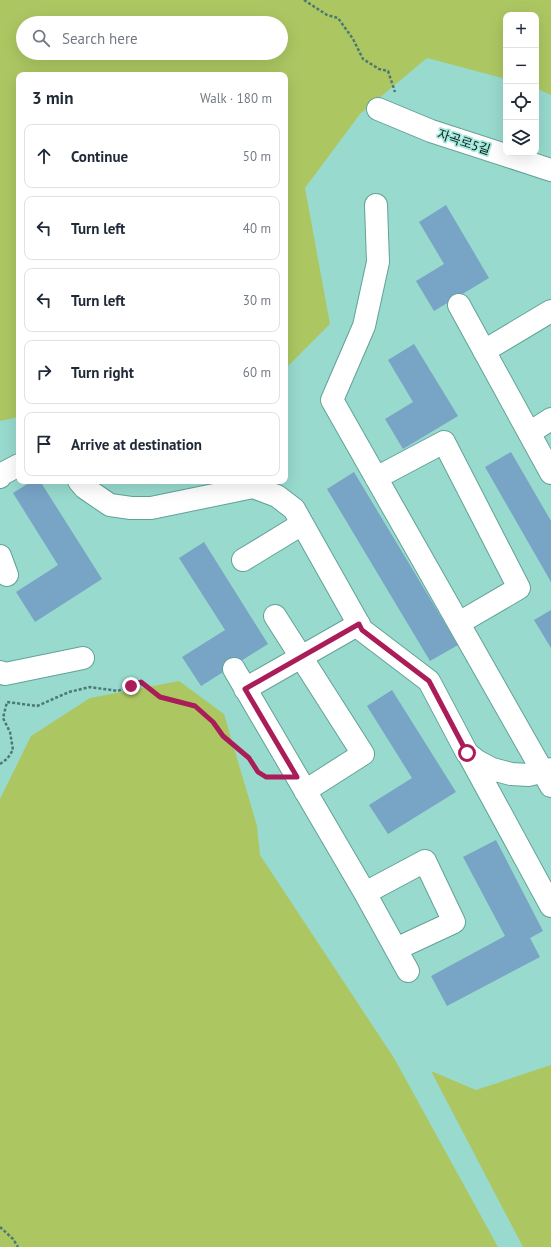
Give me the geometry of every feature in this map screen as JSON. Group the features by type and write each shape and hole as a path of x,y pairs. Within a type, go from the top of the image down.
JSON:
{"street":[{"name":"자곡로5길","path":"385,112 431,131 551,170"},
{"path":"376,205 378,262 364,326 332,400 459,623 548,775"},
{"path":"459,305 551,473"},
{"path":"484,351 551,311"},
{"path":"529,433 551,419"},
{"path":"376,478 444,442 519,588 459,623"},
{"path":"0,477 2,474 16,467"},
{"path":"82,484 110,505 131,508 151,508 253,487 277,496 294,509 362,630 429,681 467,753 546,893"},
{"path":"243,560 302,524"},
{"path":"275,616 363,754 301,784"},
{"path":"245,689 359,624"},
{"path":"0,672 5,674 83,658"},
{"path":"234,669 365,893 408,971"},
{"path":"467,753 477,761 492,769 511,774 548,775"},
{"path":"365,893 425,862 454,922 396,949"}],"path":[{"path":"304,0 327,15 338,18 353,39 363,59 379,69 388,71 398,99 397,111 385,112"},
{"path":"0,764 7,759 13,750 10,732 3,718 7,702 37,706 69,692 90,687 118,691 141,682 160,697 195,706 213,722 223,736 249,758 258,772 266,777 301,784"},
{"path":"0,1226 13,1239 18,1247"}],"green space":[{"path":"0,0 551,0 551,95 539,89 539,12 503,12 503,78 427,58 360,114 305,188 330,324 288,366 288,72 16,72 16,417 0,421"},
{"path":"179,681 224,714 257,826 260,855 394,1058 498,1247 0,1247 0,799 31,736 90,698"},
{"path":"551,1065 551,1247 523,1247 431,1071 476,1090"}],"building":[{"path":"446,205 489,278 434,311 416,281 444,264 419,222"},
{"path":"414,344 458,416 403,449 385,419 413,402 388,360"},
{"path":"511,452 551,521 551,582 485,467"},
{"path":"354,472 458,645 430,661 327,489"},
{"path":"27,484 42,484 102,579 35,622 16,592 58,565 13,493"},
{"path":"204,542 268,644 201,686 182,657 225,630 179,558"},
{"path":"551,610 551,648 534,620"},
{"path":"392,690 456,792 388,834 369,805 412,778 367,706"},
{"path":"496,840 543,931 530,938 540,957 447,1006 431,976 505,936 463,857"}],"route":[{"path":"131,686 141,682 160,697 195,706 213,722 223,736 249,758 258,772 266,777 297,777 245,689 359,624 362,630 429,681 467,753"}]}
